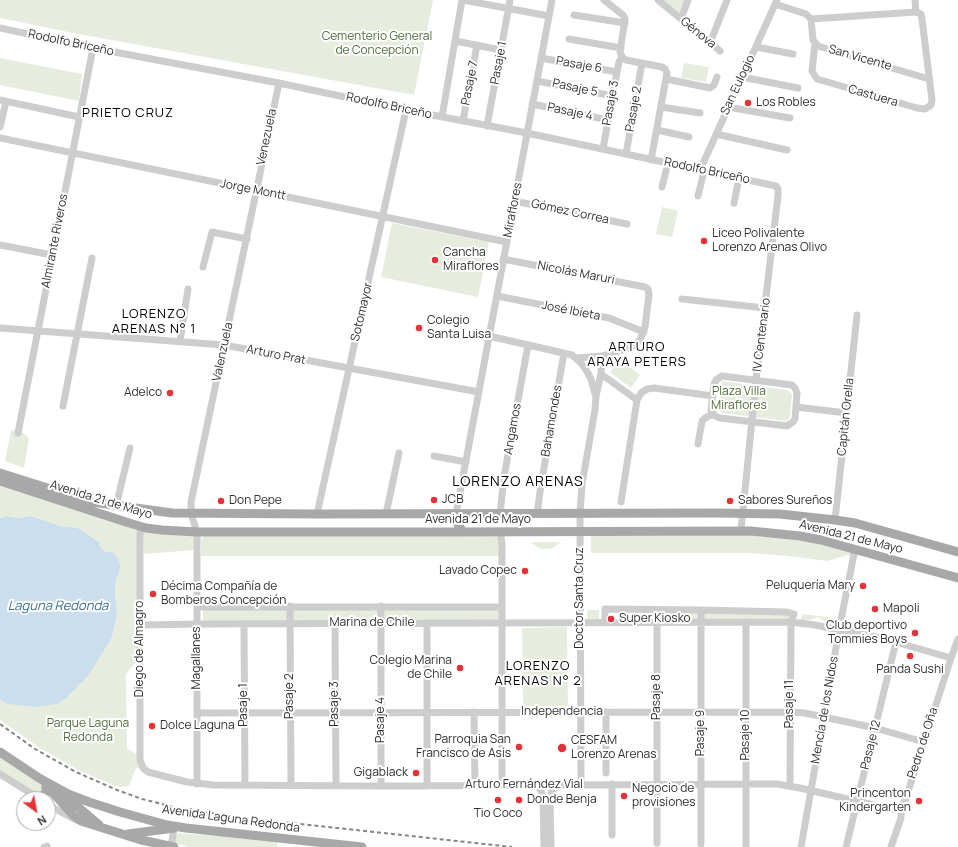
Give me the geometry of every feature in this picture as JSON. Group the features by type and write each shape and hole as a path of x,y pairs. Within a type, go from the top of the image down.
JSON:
{"main road":[{"name":"Avenida 21 de Mayo","path":"0,473 83,500 172,513 780,514 835,520 887,531 958,552"},
{"name":"Avenida 21 de Mayo","path":"0,481 140,526 162,530 197,532 580,532 741,530 800,536 856,549 958,578"},
{"path":"456,514 456,521 463,532"},
{"path":"0,752 39,778 73,815 81,821 107,830 172,847"},
{"name":"Avenida Laguna Redonda","path":"39,778 68,794 107,808 162,823 186,828 280,838 300,844 362,847"},
{"path":"46,785 46,791"},
{"path":"60,800 65,799 71,801 93,821 107,830"},
{"path":"121,834 186,828"},
{"path":"280,838 284,847"}],"street":[{"path":"442,117 462,0 481,2 509,9 549,16"},
{"name":"Pasaje 1","path":"487,126 510,0"},
{"name":"Miraflores","path":"456,514 552,0"},
{"path":"604,0 623,15 625,22 621,48 622,57 626,60 663,68 667,73 651,160"},
{"name":"Génova","path":"658,0 720,51"},
{"path":"681,19 688,0"},
{"path":"710,43 727,0"},
{"path":"916,0 916,12"},
{"path":"776,2 806,14 811,19 916,12 921,14 929,79"},
{"name":"San Eulogio","path":"698,196 702,170 716,134 776,2"},
{"path":"574,15 625,22"},
{"name":"San Vicente","path":"811,19 813,39 819,46 929,79"},
{"name":"Rodolfo Briceño","path":"0,28 93,48 279,83 406,110 527,133 739,178 777,188"},
{"path":"569,39 621,48"},
{"path":"455,41 501,50"},
{"name":"Castuera","path":"815,43 812,71 817,79 824,82 917,108 927,109 931,105 932,100 929,79"},
{"name":"Pasaje 7","path":"463,121 477,45"},
{"path":"756,47 793,54"},
{"name":"Almirante Riveros","path":"18,433 93,48"},
{"name":"Pasaje 3","path":"603,149 619,62 622,57"},
{"name":"Pasaje 6","path":"541,58 617,72"},
{"name":"Pasaje 2","path":"626,154 642,63"},
{"path":"666,79 710,88 714,85 718,77"},
{"path":"742,77 798,88"},
{"name":"Pasaje 5","path":"537,81 613,96"},
{"name":"Venezuela","path":"256,191 279,83"},
{"path":"0,127 3,101 79,116"},
{"name":"Pasaje 4","path":"532,104 608,120"},
{"path":"661,107 700,113"},
{"path":"728,107 790,118"},
{"name":"Sotomayor","path":"317,514 406,110"},
{"path":"657,130 689,137"},
{"path":"716,134 787,150"},
{"name":"Jorge Montt","path":"0,138 507,242"},
{"path":"662,187 668,163"},
{"path":"734,203 739,178"},
{"name":"IV Centenario","path":"741,530 756,380 778,196 777,188"},
{"name":"Valenzuela","path":"191,514 191,498 256,191"},
{"name":"Gómez Correa","path":"514,201 626,224"},
{"path":"203,267 212,232 247,239"},
{"path":"0,245 52,255"},
{"path":"63,406 92,258"},
{"name":"Nicolás Maruri","path":"504,259 645,287 648,289 649,294 644,332"},
{"path":"180,341 188,289"},
{"name":"José Ibíeta","path":"497,296 609,318 644,332"},
{"path":"682,299 765,308"},
{"name":"Capitán Orella","path":"835,520 857,315"},
{"name":"Arturo Prat","path":"0,328 224,345 479,392"},
{"path":"489,336 564,353 577,358 602,356 634,345 640,340 644,332"},
{"name":"Angamos","path":"500,514 504,477 528,345"},
{"name":"Bahamondes","path":"537,514 564,353"},
{"name":"Doctor Santa Cruz","path":"581,785 580,513 582,484 601,374 602,356"},
{"path":"577,358 588,373 596,396"},
{"path":"601,374 637,400"},
{"path":"724,376 789,384 794,386 797,393 794,421 789,426 720,418 713,414 712,410 715,382 720,377 724,376"},
{"path":"620,502 637,400 644,391 650,388 713,396"},
{"path":"796,407 847,413"},
{"path":"698,444 702,420 713,414"},
{"path":"116,506 130,448"},
{"path":"386,514 399,453"},
{"path":"434,456 466,462"},
{"path":"191,514 197,532"},
{"name":"Diego de Almagro","path":"140,526 140,760 145,770"},
{"name":"Magallanes","path":"197,532 197,784"},
{"path":"499,532 502,541 502,785"},
{"name":"Mencía de los Nidos","path":"801,847 856,549"},
{"name":"Pasaje 2","path":"290,606 291,786"},
{"name":"Pasaje 4","path":"381,606 381,786"},
{"name":"Marina de Chile","path":"197,607 502,607"},
{"path":"604,623 605,609 787,612 794,614 791,622"},
{"path":"701,610 701,622"},
{"name":"Pasaje 8","path":"657,622 657,844"},
{"name":"Pasaje 9","path":"701,622 701,844"},
{"name":"Pasaje 10","path":"746,622 746,847"},
{"name":"Marina de Chile","path":"139,625 791,622 815,624 896,642 950,658"},
{"name":"Pasaje 11","path":"790,786 791,622"},
{"path":"427,623 427,786"},
{"name":"Pasaje 1","path":"244,624 245,785"},
{"name":"Pasaje 3","path":"335,624 336,785"},
{"name":"Pedro de Oña","path":"891,847 901,818 901,807 905,801 950,658 958,639"},
{"name":"Pasaje 12","path":"846,847 896,642"},
{"path":"474,712 475,785"},
{"path":"606,712 606,773"},
{"name":"Independencia","path":"197,713 790,712 824,716 875,728 924,742"},
{"name":"Arturo Fernández Vial","path":"145,770 154,774 197,784 214,785 427,786 746,784 790,786 894,809 901,807"},
{"path":"0,774 27,791"},
{"path":"612,784 612,835"},
{"path":"536,785 541,791 543,797 544,847"},
{"path":"550,847 550,800 552,791 557,785"},
{"path":"56,800 60,800"},
{"path":"56,809 81,821"},
{"path":"172,847 174,828"}],"green space":[{"name":"Cementerio General de Concepción","path":"0,0 433,0 414,95 73,33 0,18"},
{"path":"663,0 685,0 680,15"},
{"path":"0,58 82,74 79,101 0,85"},
{"path":"684,63 709,67 706,82 681,78"},
{"path":"662,207 678,211 672,237 656,234"},
{"name":"Cancha Miraflores","path":"392,223 489,242 478,297 381,277"},
{"path":"620,359 640,375 631,388 610,372"},
{"name":"Plaza Villa Miraflores","path":"722,381 787,390 792,394 790,418 786,421 722,413 718,409"},
{"path":"11,430 22,432 29,438 24,468 5,461"},
{"name":"Parque Laguna Redonda","path":"0,486 131,527 136,530 140,657 126,674 127,749 139,755 143,769 136,768 129,786 118,787 80,771 40,748 0,720 0,700 8,704 79,686 112,637 117,614 115,589 116,580 121,568 112,552 106,552 100,547 99,542 78,528 60,526 31,516 18,518 6,516 0,518"},
{"path":"143,532 196,535 195,550 144,554"},
{"path":"207,535 499,536 501,556 201,556 201,540"},
{"path":"752,535 825,545 851,552 851,556 847,555 828,561 750,553 591,553 591,536"},
{"path":"530,542 561,542 551,549 541,549"},
{"path":"499,608 499,620 203,621 203,609"},
{"path":"587,610 599,610 599,620 587,619"},
{"path":"651,612 790,614 789,619 654,620 651,616"},
{"path":"803,614 835,618 834,624 817,617 810,620 800,620"},
{"path":"567,627 568,706 523,706 522,628"},
{"path":"0,756 42,784 45,789 42,791 33,791 0,770"},
{"path":"179,833 278,838 277,847 189,847 173,843 175,836"}],"water":[{"name":"Laguna Redonda","path":"6,516 18,518 31,516 60,526 78,528 99,542 100,547 106,552 112,552 118,558 121,568 116,580 115,589 117,614 112,637 88,676 65,699 57,704 34,707 8,704 0,700 0,518"}],"railway":[{"path":"0,724 35,749 76,772 142,799 178,808 236,817 512,847"}],"place":[{"name":"Los Robles","path":"748,103"},
{"name":"Liceo Polivalente Lorenzo Arenas Olivo","path":"704,241"},
{"name":"Cancha Miraflores","path":"435,260"},
{"name":"Colegio Santa Luisa","path":"419,328"},
{"name":"Adelco","path":"170,393"},
{"name":"JCB","path":"434,500"},
{"name":"Don Pepe","path":"221,501"},
{"name":"Sabores Sureños","path":"730,501"},
{"name":"Lavado Copec","path":"525,571"},
{"name":"Peluquería Mary","path":"863,586"},
{"name":"Décima Compañía de Bomberos Concepción","path":"153,594"},
{"name":"Mapoli","path":"875,609"},
{"name":"Super Kiosko","path":"611,619"},
{"name":"Club deportivo Tommies Boys","path":"915,633"},
{"name":"Panda Sushi","path":"910,656"},
{"name":"Colegio Marina de Chile","path":"460,668"},
{"name":"Dolce Laguna","path":"152,726"},
{"name":"Parroquia San Francisco de Asís","path":"519,747"},
{"name":"CESFAM Lorenzo Arenas","path":"562,748"},
{"name":"Gigablack","path":"416,773"},
{"name":"Negocio de provisiones","path":"624,796"},
{"name":"Tio Coco","path":"498,800"},
{"name":"Donde Benja","path":"519,800"},
{"name":"Princenton Kindergarten","path":"919,801"}],"district":[{"name":"PRIETO CRUZ","path":"128,113"},
{"name":"LORENZO ARENAS N° 1","path":"154,322"},
{"name":"ARTURO ARAYA PETERS","path":"637,354"},
{"name":"LORENZO ARENAS","path":"518,482"},
{"name":"LORENZO ARENAS N° 2","path":"538,674"}]}
